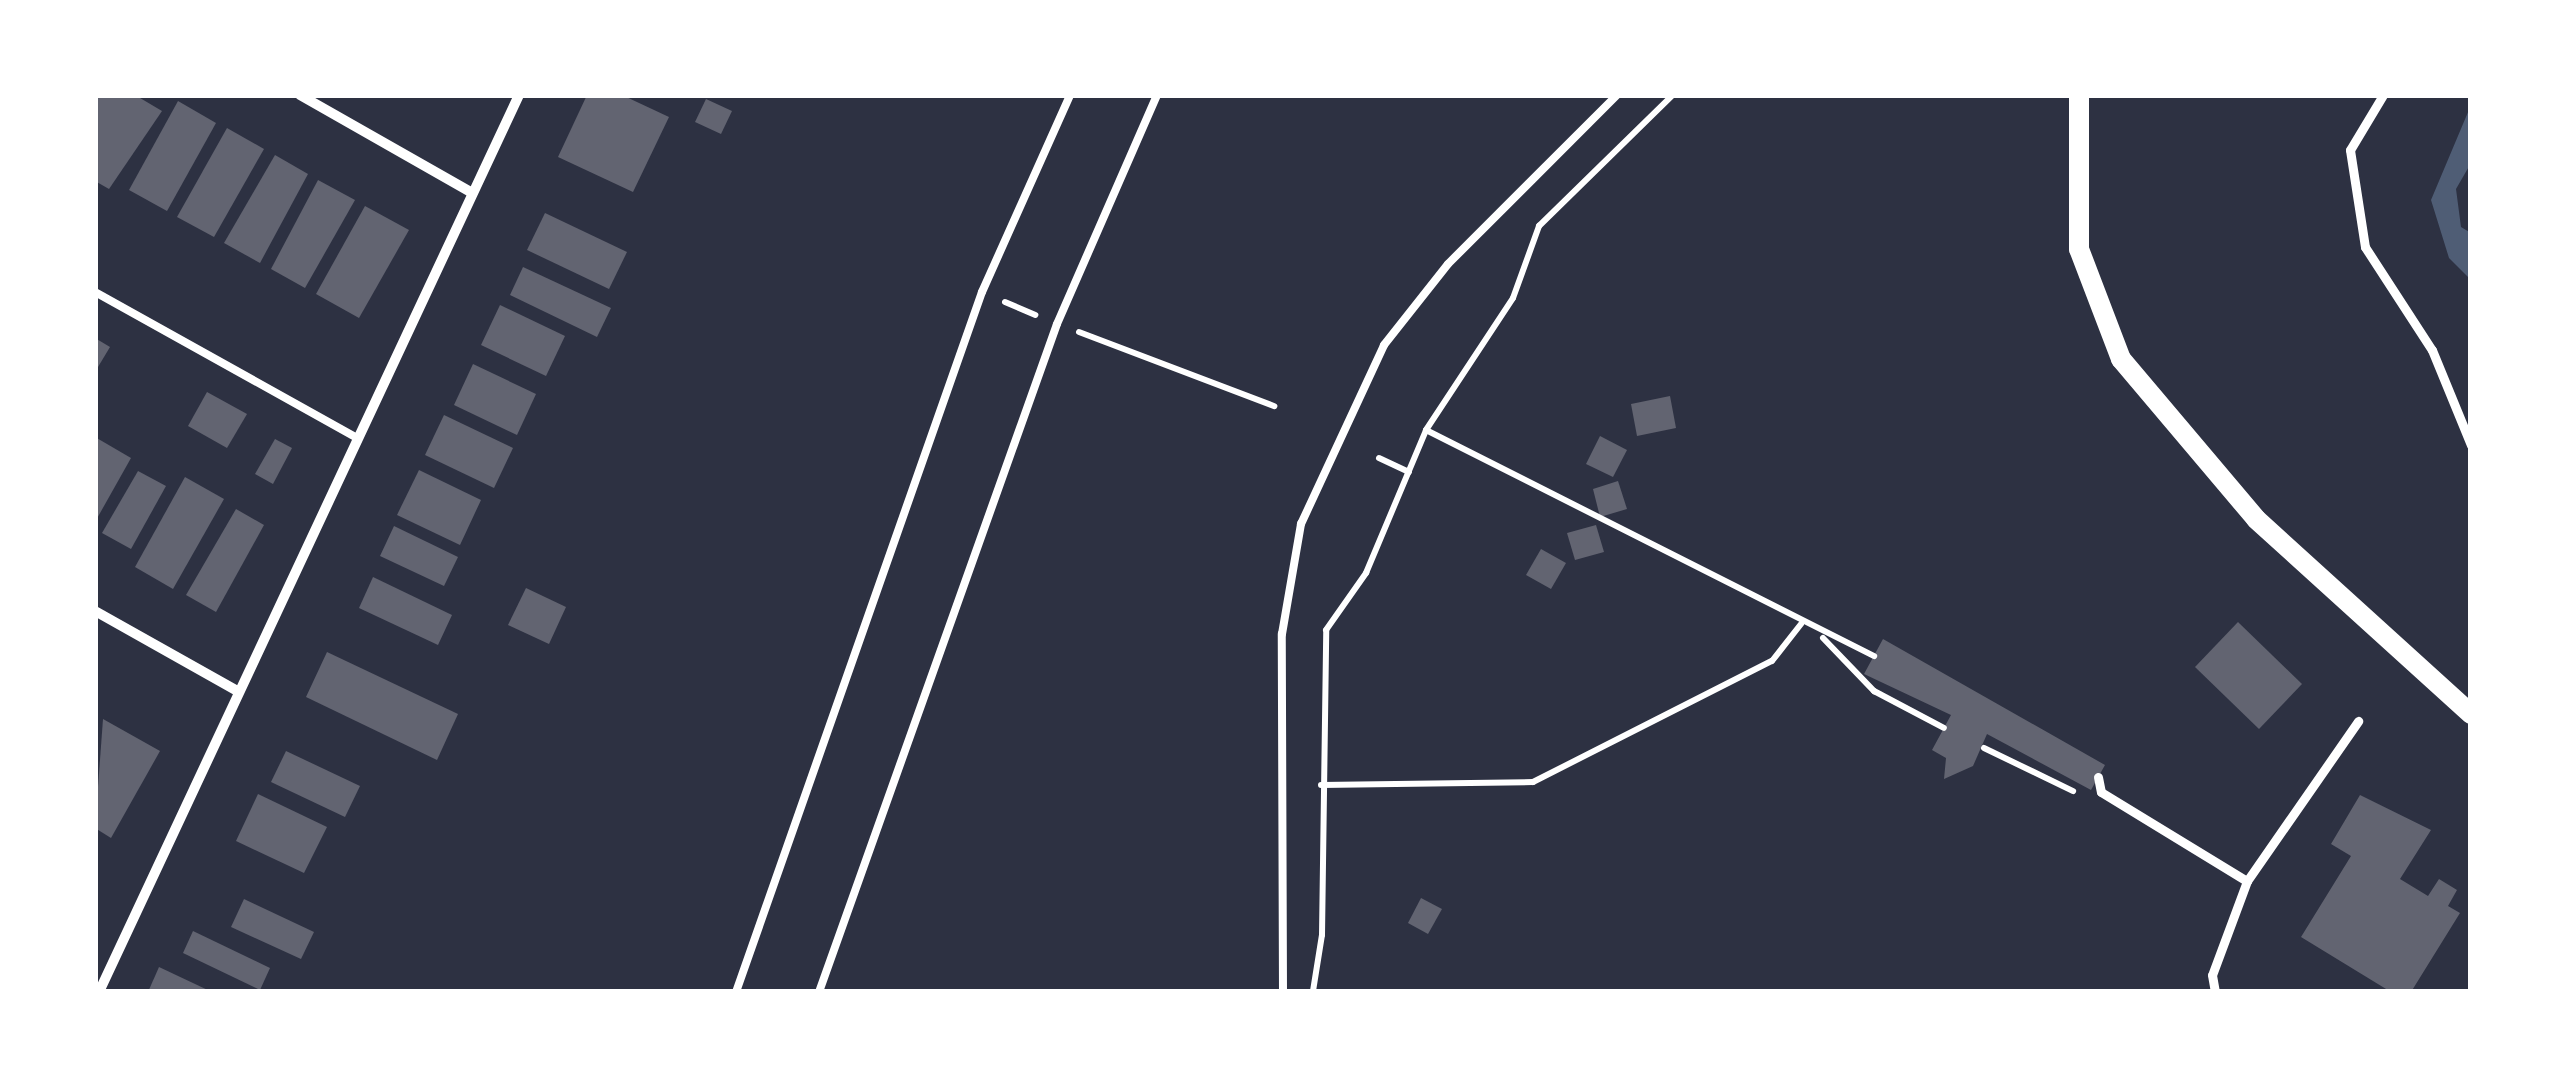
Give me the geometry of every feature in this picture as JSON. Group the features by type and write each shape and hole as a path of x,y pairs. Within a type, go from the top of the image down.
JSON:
{"main road":[{"path":"2079,95 2078,249 2121,359 2256,519 2471,714"}],"street":[{"path":"300,95 471,192"},
{"path":"99,992 236,690 519,95"},
{"path":"2383,95 2350,150 2365,247 2432,350 2471,445"},
{"path":"95,611 236,690"},
{"path":"2214,992 2212,975 2247,882 2358,721"},
{"path":"2098,778 2101,792 2156,820 2247,882"}],"lane":[{"path":"736,992 982,292 1070,95"},
{"path":"820,992 1057,324 1157,95"},
{"path":"1283,992 1282,634 1301,524 1384,345 1448,264 1616,95"},
{"path":"95,292 357,438"}],"path":[{"path":"1312,992 1322,936 1320,784 1326,630 1366,574 1426,430 1513,298 1539,226 1674,95"},
{"path":"982,292 1274,406"},
{"path":"1426,430 1818,634 1874,656"},
{"path":"1380,458 1409,472"},
{"path":"1320,784 1532,782 1772,661 1801,624"},
{"path":"1818,634 1874,692 1944,728"},
{"path":"1984,748 2088,798 2101,792"}],"water":[{"path":"2471,105 2471,163 2456,189 2461,227 2471,233 2471,280 2449,258 2431,200"}],"building":[{"path":"95,95 135,95 162,111 109,189 95,181"},
{"path":"587,95 622,95 669,117 633,192 558,157"},
{"path":"706,99 732,111 721,134 695,122"},
{"path":"178,101 216,123 167,211 129,190"},
{"path":"227,128 264,149 214,237 177,217"},
{"path":"275,155 308,174 260,263 224,243"},
{"path":"318,180 355,200 305,288 271,269"},
{"path":"365,206 409,230 359,318 316,294"},
{"path":"545,213 627,252 609,289 527,250"},
{"path":"523,267 611,308 597,337 510,295"},
{"path":"500,305 565,336 546,376 481,345"},
{"path":"95,338 110,347 95,372"},
{"path":"473,364 536,394 517,435 454,405"},
{"path":"207,392 247,414 227,448 188,426"},
{"path":"1670,396 1676,428 1637,436 1631,404"},
{"path":"444,415 513,448 494,488 425,455"},
{"path":"1600,436 1627,450 1613,477 1586,464"},
{"path":"95,437 131,458 95,522"},
{"path":"275,439 292,448 273,484 255,474"},
{"path":"419,470 481,500 460,545 397,515"},
{"path":"138,471 166,486 131,549 102,533"},
{"path":"185,477 224,499 173,589 135,567"},
{"path":"1618,481 1627,509 1600,517 1593,489"},
{"path":"236,509 264,525 216,612 186,595"},
{"path":"1596,525 1604,552 1575,560 1567,533"},
{"path":"394,526 458,557 444,586 380,556"},
{"path":"1541,549 1566,563 1551,589 1526,575"},
{"path":"373,577 452,615 438,645 359,608"},
{"path":"526,588 566,607 549,644 508,625"},
{"path":"2238,622 2302,684 2259,729 2195,667"},
{"path":"1883,639 2105,765 2091,790 1987,734 1973,766 1944,779 1946,758 1932,750 1951,715 1864,674"},
{"path":"327,652 458,714 437,760 306,697"},
{"path":"103,719 160,751 111,838 95,828"},
{"path":"286,751 360,786 345,817 271,782"},
{"path":"258,794 327,827 304,873 236,841"},
{"path":"2360,795 2431,830 2400,879 2428,896 2439,879 2457,890 2448,906 2460,913 2411,992 2391,992 2301,937 2351,856 2331,844"},
{"path":"1421,898 1442,909 1428,934 1408,923"},
{"path":"244,899 314,932 301,959 231,927"},
{"path":"193,931 270,968 260,990 183,953"},
{"path":"159,967 212,992 148,992"}]}
